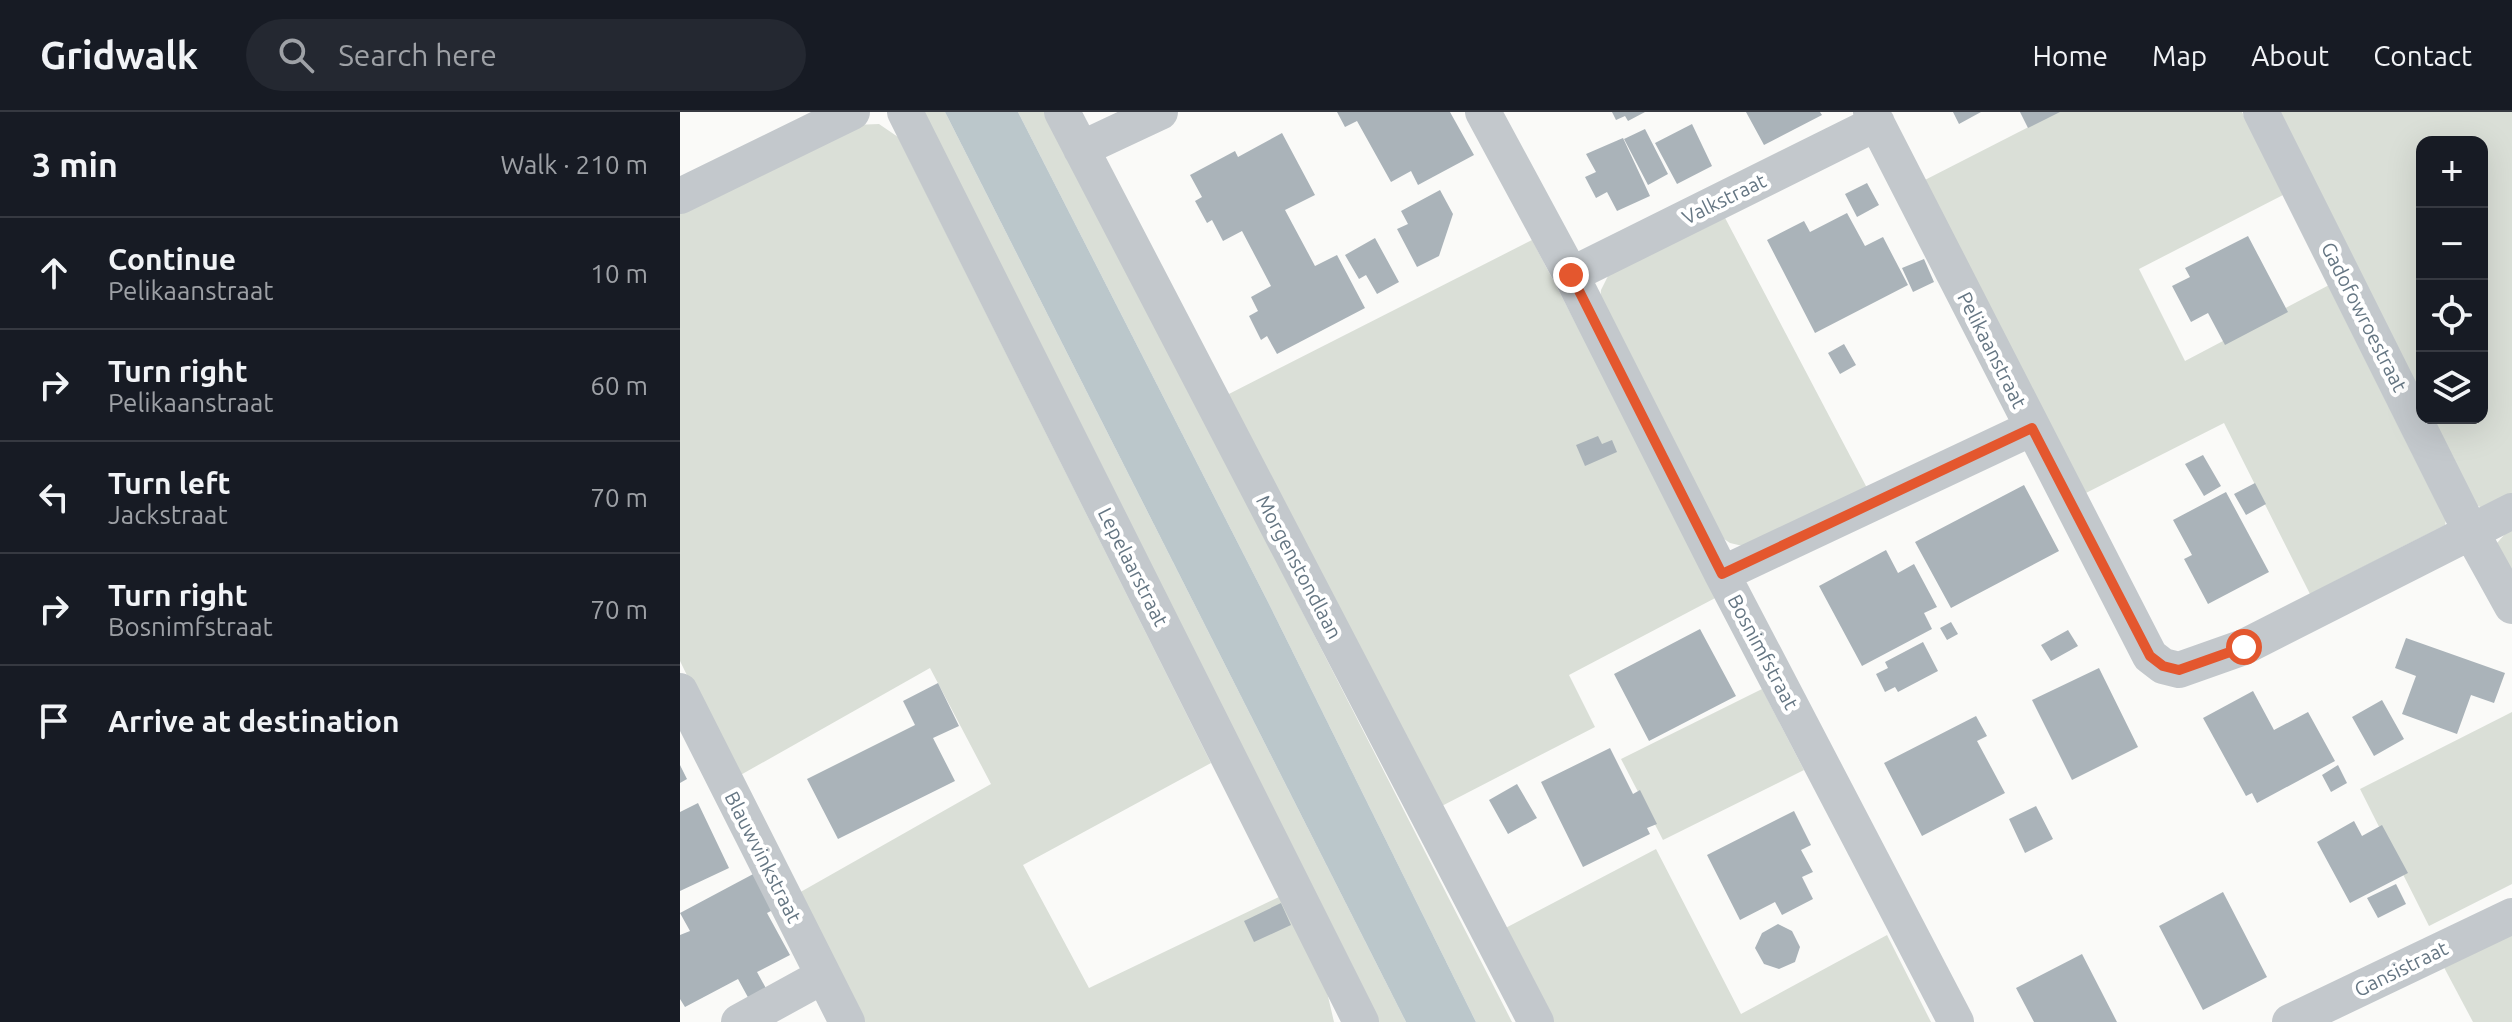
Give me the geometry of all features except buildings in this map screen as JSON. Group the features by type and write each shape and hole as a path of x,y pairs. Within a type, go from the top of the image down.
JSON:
{"street":[{"path":"680,196 852,112"},
{"name":"Lepelaarstraat","path":"905,112 1361,1022"},
{"name":"Morgenstondlaan","path":"1062,112 1536,1022"},
{"path":"1081,149 1160,112"},
{"name":"Bosnimfstraat","path":"1483,112 1571,275 1722,574 1956,1022"},
{"name":"Gadofowroestraat","path":"2261,112 2471,532 2512,606"},
{"name":"Valkstraat","path":"1571,275 1874,118"},
{"name":"Pelikaanstraat","path":"1874,118 2150,656 2163,666 2179,670 2244,647 2512,511"},
{"path":"1722,574 2032,428"},
{"name":"Blauwvinkstraat","path":"680,691 847,1022"},
{"name":"Gansistraat","path":"2290,1022 2512,916"},
{"path":"739,1022 823,976"}],"shaded area":[{"path":"916,112 945,112 1406,1022 1375,1022"},
{"path":"945,112 1018,112 1267,600 1476,1022 1406,1022"},
{"path":"1018,112 1047,112 1512,1022 1476,1022 1267,600"},
{"path":"2058,112 2242,112 2283,195 2139,269 2185,361 2331,284 2448,510 2445,525 2310,594 2224,423 2080,496 1919,183"},
{"path":"2272,112 2512,112 2512,500 2482,508 2471,502 2429,424 2488,424 2488,136 2416,136 2416,398"},
{"path":"879,124 898,137 1211,763 1023,865 1089,988 1279,897 1327,992 1334,1022 864,1022 797,894 991,784 930,668 737,777 680,661 680,210 854,125"},
{"path":"1723,214 1867,488 1747,547 1730,543 1718,535 1600,302 1601,290 1610,272"},
{"path":"1532,240 1719,596 1569,675 1595,727 1436,809 1223,397"},
{"path":"2512,526 2512,585 2497,543"},
{"path":"1762,689 1804,770 1663,840 1621,759"},
{"path":"2512,712 2512,884 2429,926 2360,789"},
{"path":"1656,849 1741,1014 1887,935 1931,1022 1542,1022 1496,933"},
{"path":"2512,921 2512,1022 2473,1022 2439,958"}],"route":[{"path":"1571,275 1722,574 2032,428 2150,656 2163,666 2179,670 2244,647"}]}
